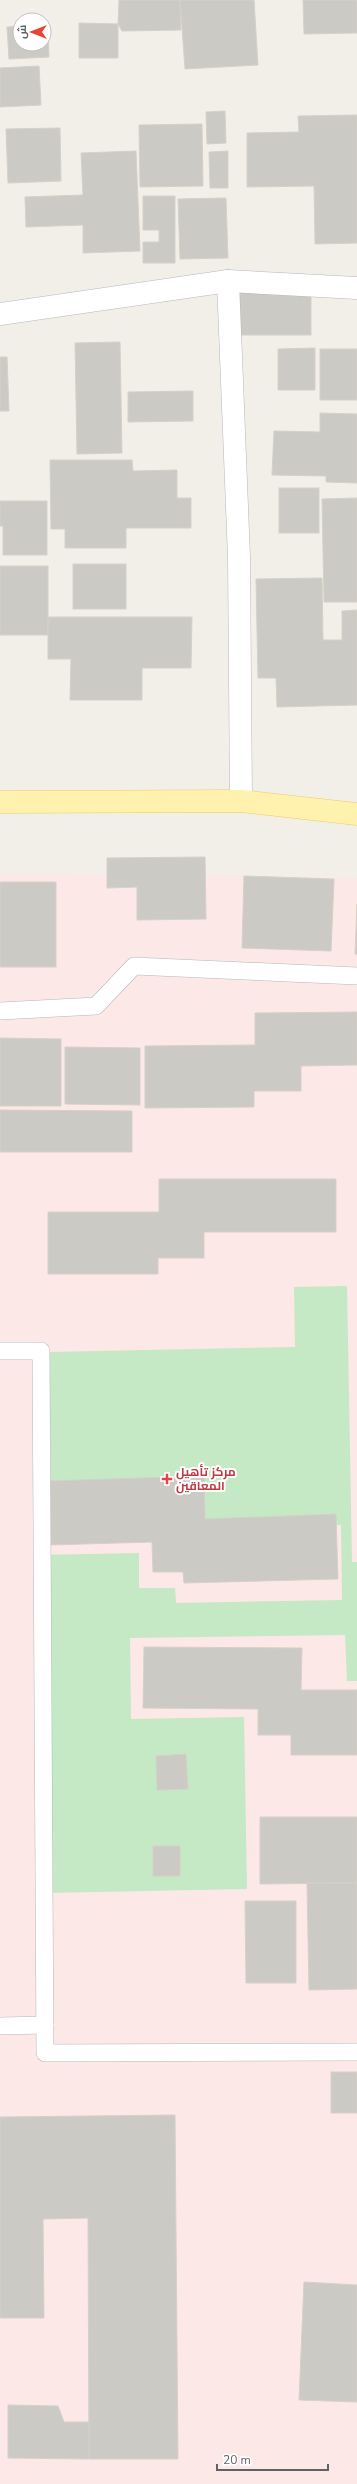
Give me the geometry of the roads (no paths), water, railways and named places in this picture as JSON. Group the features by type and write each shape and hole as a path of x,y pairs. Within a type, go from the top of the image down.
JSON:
{"main road":[{"path":"0,802 240,801 357,814"}],"street":[{"path":"228,281 239,557 240,801"},
{"path":"0,314 228,281 357,288"}],"lane":[{"path":"0,1012 96,1006 134,966 357,976"},
{"path":"0,1351 42,1351 45,2053 357,2052"},
{"path":"0,2026 45,2024"}],"place":[{"name":"مركز تأهيل المعاقين","path":"167,1479"}]}
